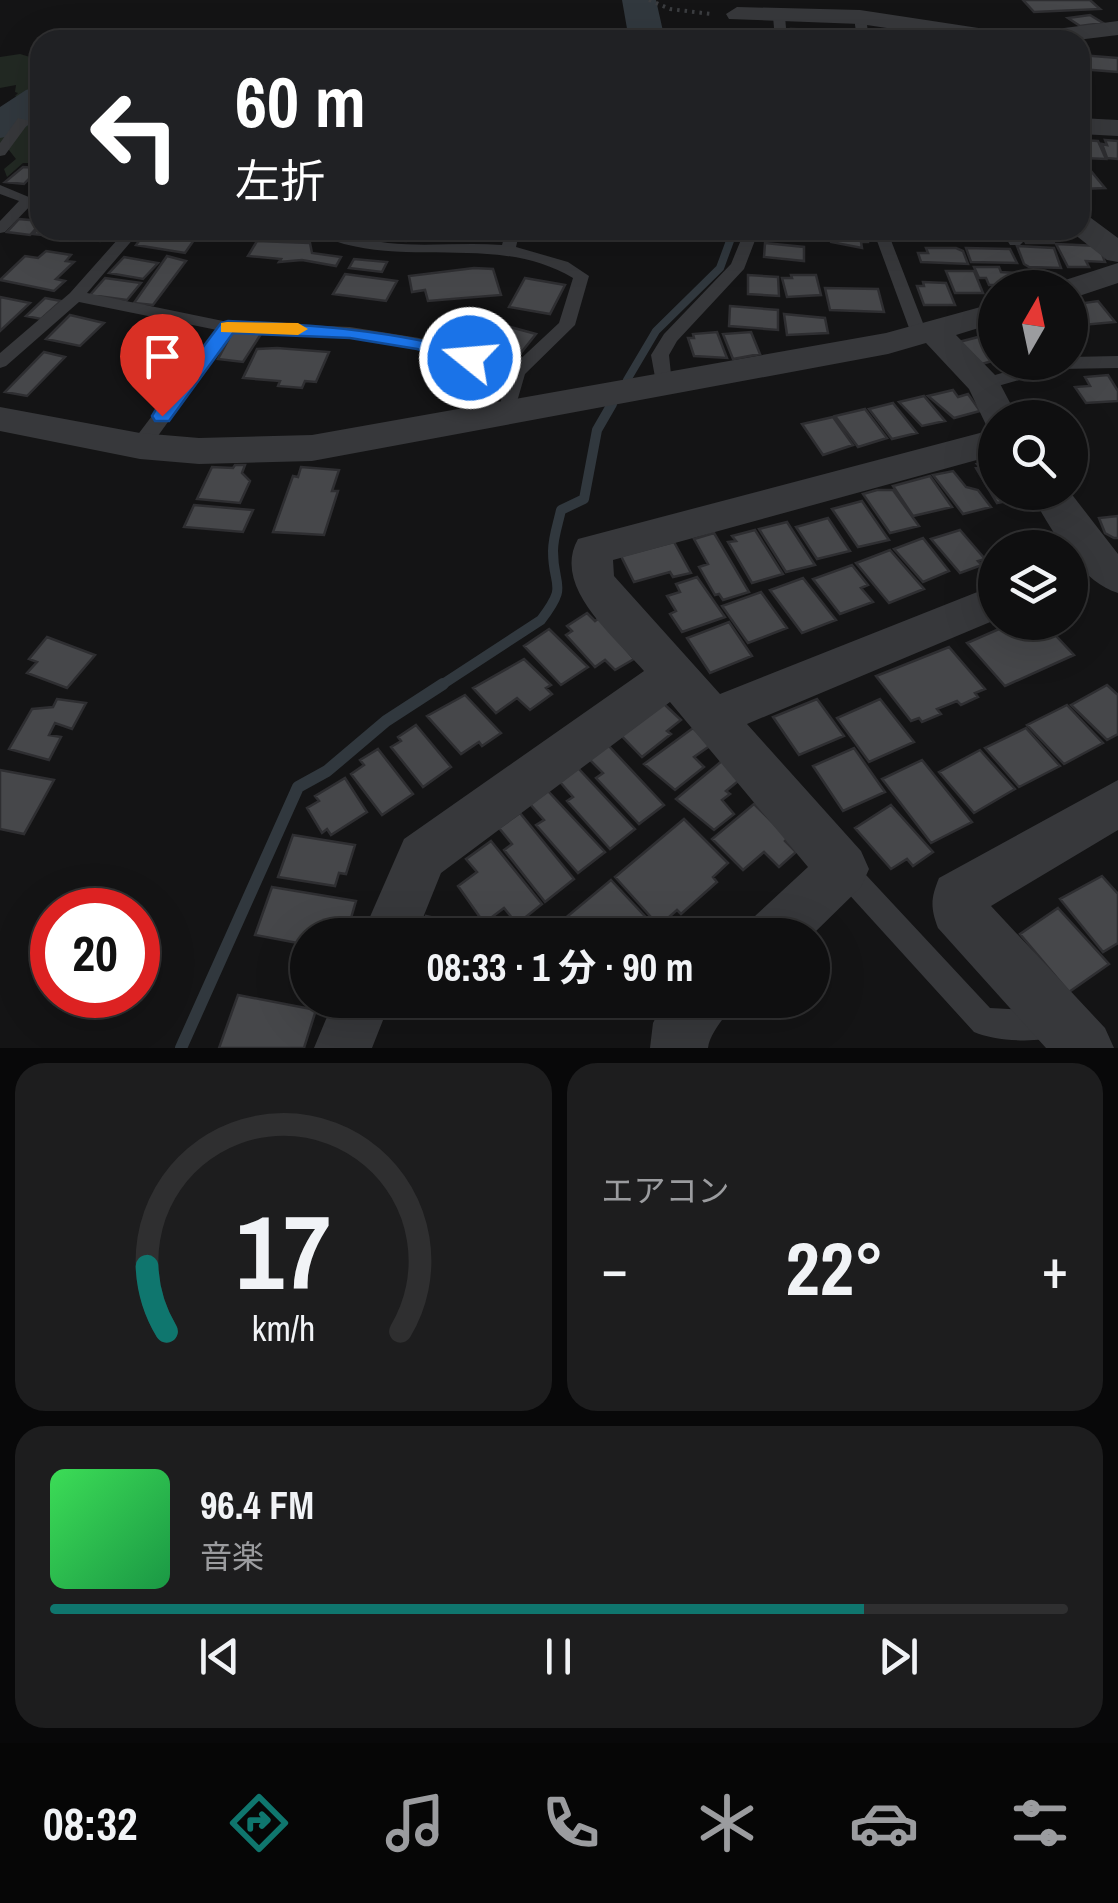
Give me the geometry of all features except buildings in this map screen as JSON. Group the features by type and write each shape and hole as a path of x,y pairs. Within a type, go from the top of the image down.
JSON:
{"street":[{"path":"948,1 954,22 951,30"},
{"path":"737,14 780,28 890,30"},
{"path":"1090,31 1118,28"},
{"path":"1090,127 1118,128"},
{"path":"1090,232 1118,254"},
{"path":"1088,283 1118,272"},
{"path":"0,419 140,446 199,451 312,448 927,334 978,319"},
{"path":"927,334 984,384 992,400"},
{"path":"792,918 843,869 593,582 592,550 978,447"},
{"path":"1060,510 1095,570"},
{"path":"712,718 978,609"},
{"path":"397,918 422,856 673,675"},
{"path":"1074,1037 956,909 958,896 1118,804"},
{"path":"343,1048 356,1018"},
{"path":"679,1048 682,1023 687,1018"}],"lane":[{"path":"0,152 23,121"},
{"path":"0,188 29,200 0,229"},
{"path":"22,210 30,210"},
{"path":"0,362 76,296 125,240"},
{"path":"371,240 414,249 442,240"},
{"path":"458,240 556,259 580,276 567,325 517,372 506,415"},
{"path":"508,250 511,240"},
{"path":"663,384 660,355 670,338 738,266 748,240"},
{"path":"885,240 927,334"},
{"path":"76,296 228,327 350,332 419,343 517,372"},
{"path":"140,446 228,327"},
{"path":"470,358 481,333"},
{"path":"984,384 1057,363 1118,362"},
{"path":"843,869 984,1022 1074,1037"}],"path":[{"path":"650,0 670,8 737,14"}],"shaded area":[{"path":"0,57 30,57 30,163 23,163 7,177 4,169 16,159 9,150 0,149 0,118 24,100 15,96 16,85 0,88"}],"waterway":[{"path":"639,0 645,30"},
{"path":"0,126 30,105"},
{"path":"627,380 656,331 720,268 730,240"},
{"path":"440,686 541,620 550,608 557,592 553,546 561,510 584,499 597,430 612,404"},
{"path":"181,1048 298,787 327,771 386,721 443,684"}],"slow traffic":[{"path":"227,328 298,329"}],"route":[{"path":"162,416 228,327 350,332 419,343 470,358"}]}
